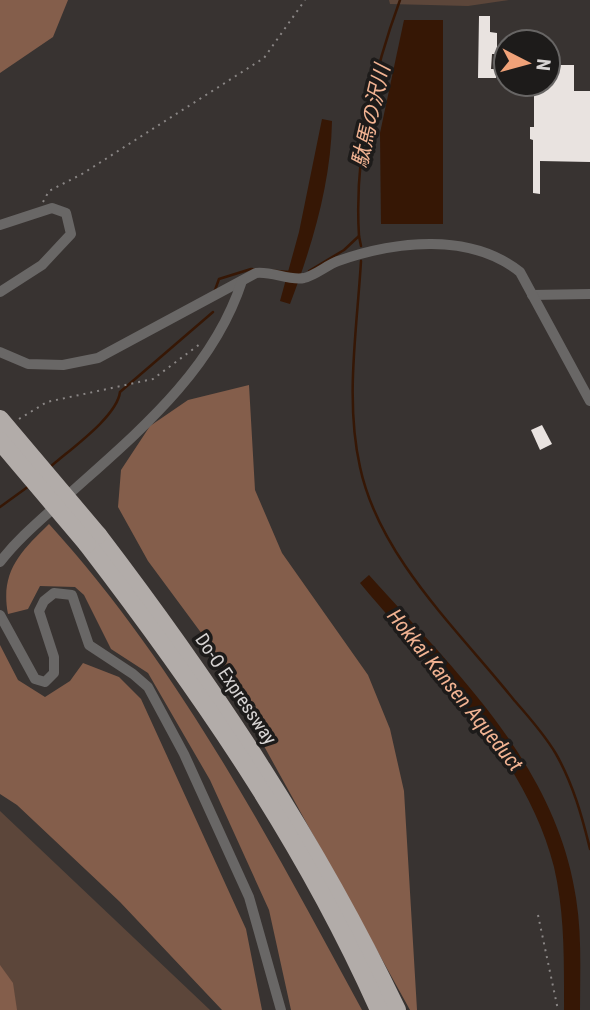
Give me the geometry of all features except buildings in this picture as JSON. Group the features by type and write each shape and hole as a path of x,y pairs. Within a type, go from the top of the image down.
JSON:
{"highway":[{"name":"Do-O Expressway","path":"5,422 92,540 263,792 346,937 391,1009"},
{"name":"Do-O Expressway","path":"0,441 92,540"}],"street":[{"path":"0,225 52,208 66,213 71,223 69,239 42,265 0,292"},
{"path":"0,352 28,364 63,365 98,358 212,300 242,280 269,271 303,278 336,261 377,250 460,245 505,261 520,272 590,401"},
{"path":"0,562 173,398 218,333 235,301 242,280"},
{"path":"531,295 590,294"},
{"path":"0,615 35,679 45,682 54,673 55,662 39,611 44,601 54,593 72,595 89,645 148,687 184,754 249,897 281,1010"}],"path":[{"path":"37,212 49,191 105,159 264,58 277,45 305,0"},
{"path":"5,422 47,402 153,379 201,343"},
{"path":"538,915 558,1010"}],"shaded area":[{"path":"0,0 68,0 53,37 0,73"},
{"path":"389,0 509,0 468,6 390,4"},
{"path":"249,385 255,490 282,553 368,675 390,729 404,791 417,1010 410,1010 202,634 148,561 118,507 121,470 150,426 188,400"},
{"path":"49,524 96,579 181,696 257,820 362,1010 291,1010 269,910 210,780 148,673 111,649 84,595 75,587 40,586 28,609 8,614 6,599 10,574 21,554"},
{"path":"0,645 18,680 45,697 70,681 83,663 119,677 141,699 246,929 262,1010 222,1010 120,902 17,805 0,794"},
{"path":"0,811 210,1010 0,1010"},
{"path":"0,965 13,983 17,1010 0,1010"}],"water":[{"path":"404,20 443,20 443,224 381,224 380,133"},
{"path":"322,119 332,121 328,168 313,237 290,304 280,301 299,232"},
{"name":"Hokkai Kansen Aqueduct","path":"369,575 467,684 524,763 547,805 565,850 576,898 580,940 580,1010 564,1010 563,938 558,885 540,826 522,787 473,715 360,583"}],"waterway":[{"name":"駄馬の沢川","path":"309,271 344,250 359,236 359,176 367,116 381,58 400,0"},
{"path":"359,236 361,246"},
{"path":"361,261 353,364 353,416 360,467 370,500 384,532 424,591 552,747 572,789 590,849"},
{"name":"駄馬の沢川","path":"215,290 219,279 251,269 289,272"},
{"name":"駄馬の沢川","path":"49,468 101,422 117,402 120,392 213,312"},
{"name":"駄馬の沢川","path":"0,507 29,486"}]}
